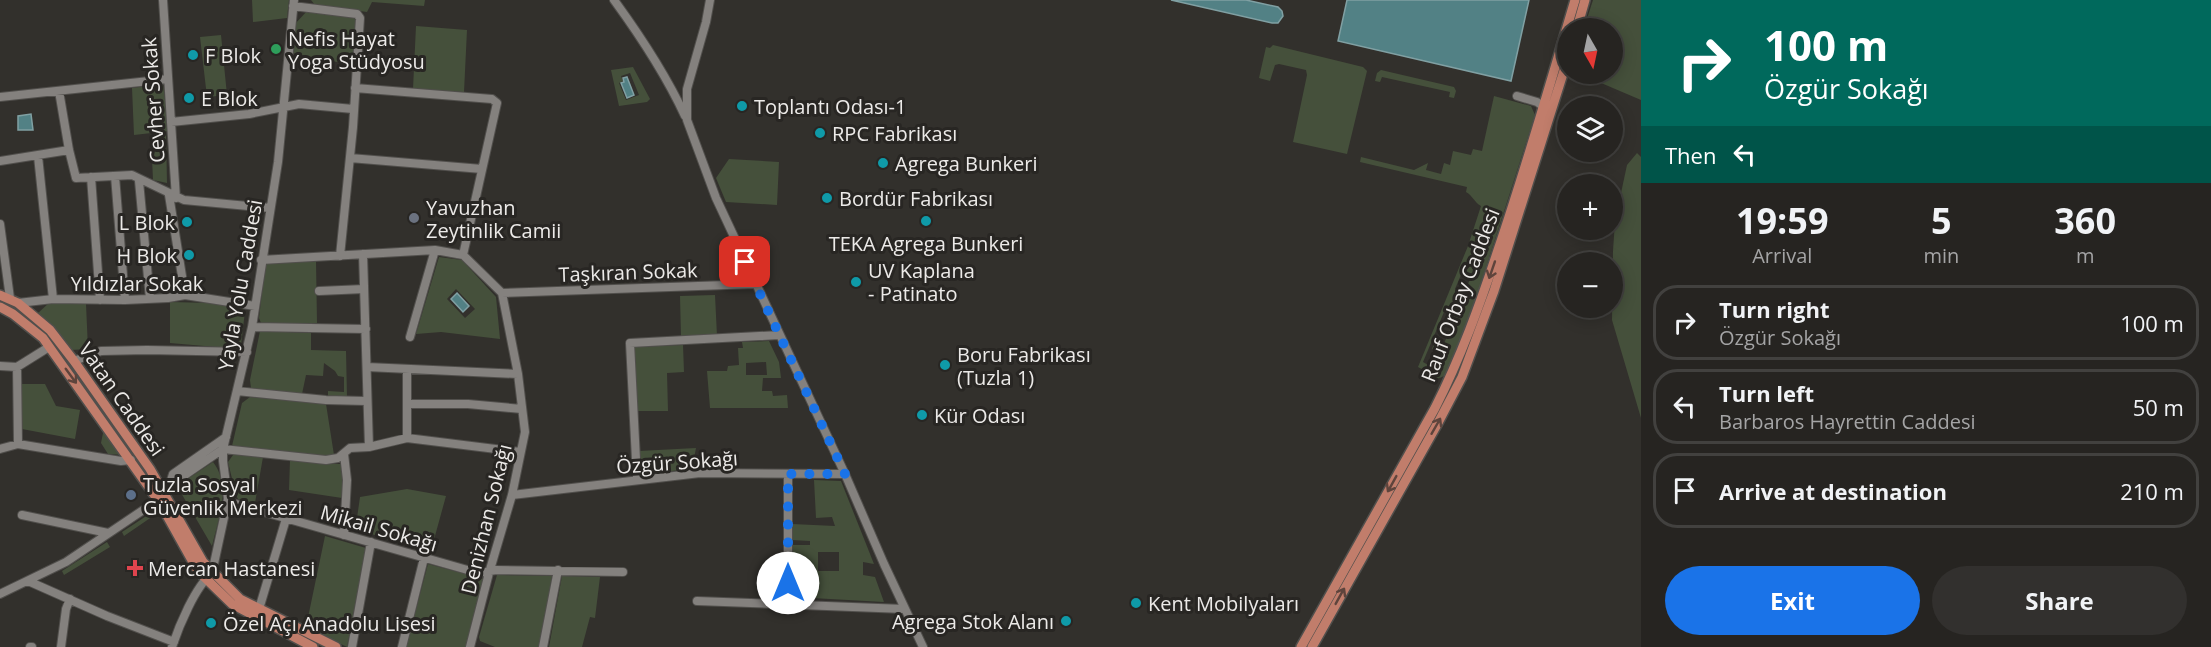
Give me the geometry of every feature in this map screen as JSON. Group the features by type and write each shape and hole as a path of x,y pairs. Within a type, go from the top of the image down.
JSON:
{"main road":[{"name":"Rauf Orbay Caddesi","path":"1312,647 1448,406 1462,377 1494,291 1548,108 1575,0"},
{"path":"1579,18 1585,0"},
{"name":"Rauf Orbay Caddesi","path":"1301,647 1435,408 1455,368 1477,313 1558,84"},
{"name":"Vatan Caddesi","path":"0,295 14,301 50,330 74,361 159,483 203,562 208,576 232,604 313,647"},
{"name":"Vatan Caddesi","path":"0,307 13,314 43,339 131,460 164,494"},
{"name":"Vatan Caddesi","path":"208,576 240,599 335,647"}],"street":[{"name":"Cevher Sokak","path":"163,0 173,196 185,295"},
{"path":"614,0 667,80 687,120 716,198 754,284 845,474 923,647"},
{"path":"687,120 687,89 710,0"},
{"path":"294,3 357,14 360,18 340,256"},
{"name":"Yayla Yolu Caddesi","path":"173,644 208,576 228,499 223,449 252,327 283,117 282,107 294,3"},
{"path":"0,98 168,79"},
{"path":"355,88 492,99 497,103 463,255"},
{"path":"59,91 76,178 132,175 184,200 270,208"},
{"path":"1517,96 1548,108"},
{"path":"171,122 249,114 300,104 353,109"},
{"path":"0,161 69,150"},
{"path":"38,156 53,299"},
{"path":"350,158 482,169"},
{"path":"115,176 126,300"},
{"path":"91,177 100,300"},
{"path":"139,180 150,298"},
{"path":"0,224 14,301"},
{"path":"261,260 435,250 463,255 502,293"},
{"path":"410,337 435,250"},
{"path":"363,254 369,447"},
{"name":"Taşkıran Sokak","path":"502,293 754,284"},
{"path":"319,291 364,289"},
{"name":"Denizhan Sokağı","path":"473,646 489,573 512,495 525,432 518,374 502,293"},
{"name":"Yıldızlar Sokak","path":"14,301 126,300 185,295 255,306"},
{"path":"252,327 366,329"},
{"path":"638,479 630,343 779,335"},
{"path":"0,366 16,367 49,347"},
{"path":"74,361 101,351 246,352"},
{"path":"16,367 18,444"},
{"path":"367,368 518,374"},
{"path":"407,370 407,438"},
{"path":"237,392 366,401"},
{"path":"407,404 468,404 522,409"},
{"path":"159,483 226,437"},
{"path":"0,594 66,562 164,494 223,449 326,460 344,454 350,448 369,447 407,438 520,452"},
{"path":"0,449 18,444 121,461 131,460"},
{"path":"344,454 347,480 344,535"},
{"name":"Özgür Sokağı","path":"512,495 700,473 845,474"},
{"path":"164,494 173,474"},
{"path":"788,474 788,604"},
{"name":"Mikail Sokağı","path":"228,499 233,503 286,519 478,573 489,573 496,570 623,572"},
{"path":"22,515 108,533"},
{"path":"259,609 286,519"},
{"path":"352,647 371,542"},
{"path":"402,647 424,558"},
{"path":"543,647 558,570"},
{"path":"28,581 173,644"},
{"path":"61,647 66,609 70,599"},
{"path":"698,601 904,609"}],"green space":[{"path":"252,0 289,0 287,18 253,22"},
{"path":"311,0 425,0 424,6 372,2 367,12 315,5"},
{"path":"1593,0 1641,0 1641,100 1603,84 1623,84 1623,18 1587,18"},
{"path":"307,11 354,17 357,23 352,65 292,53 295,24"},
{"path":"416,26 467,30 464,92 413,89"},
{"path":"221,35 227,95 207,97 200,37"},
{"path":"1273,45 1363,67 1367,71 1347,154 1293,142 1307,75 1306,70 1279,64 1275,65 1270,81 1259,78 1266,47 1270,48"},
{"path":"633,67 650,99 647,102 619,106 611,70","holes":["630,73 639,95 626,100 619,83 623,81 621,76"]},
{"path":"1381,70 1454,87 1456,91 1454,98 1449,97 1450,92 1382,77 1380,82 1375,81 1377,73"},
{"path":"163,84 169,131 134,135 132,88"},
{"path":"1494,96 1531,106 1535,115 1472,311 1446,374 1440,378 1429,379 1427,378 1429,373 1418,367 1468,246 1481,206 1466,192 1467,187 1360,162 1361,157 1414,170 1428,163 1426,170 1441,174 1444,163 1450,165 1453,151 1471,155 1473,149 1482,151","holes":["1463,270 1470,273 1471,277 1464,293 1455,289","1444,312 1455,317 1443,346 1434,343 1432,349 1437,351 1430,366 1423,362"]},
{"path":"166,134 167,183 153,180 151,137"},
{"path":"1637,153 1641,157 1641,418 1612,320 1612,318 1623,318 1623,252 1613,251 1614,240 1623,240 1623,184 1627,165"},
{"path":"729,159 779,162 777,205 726,202 716,178"},
{"path":"439,257 462,260 496,297 500,339 441,332 416,334","holes":["456,289 475,309 465,318 447,299"]},
{"path":"316,261 317,323 261,323 259,318 265,266 268,263"},
{"path":"715,295 717,336 681,336 680,296"},
{"path":"1486,299 1451,389 1306,647 1455,377"},
{"path":"170,302 242,307 245,311 239,349 170,343"},
{"path":"49,303 86,304 88,349 71,350 54,327 38,313"},
{"path":"260,331 311,333 311,350 346,351 347,397 328,396 328,391 344,392 344,377 338,376 324,363 323,376 306,375 302,394 251,388 250,380"},
{"path":"769,341 779,362 781,378 763,378 762,391 772,391 773,396 787,395 788,408 710,408 707,371 727,371 728,366 739,365 738,348 743,348 742,342","holes":["766,362 767,375 746,375 746,363"]},
{"path":"683,345 684,372 667,373 668,411 636,411 633,347"},
{"path":"21,384 45,384 56,406 80,410 75,439 22,429"},
{"path":"250,397 326,404 334,455 324,456 232,446 242,403"},
{"path":"104,428 123,455 108,454 101,443"},
{"path":"696,448 692,469 641,474 640,472 639,451"},
{"path":"233,455 263,457 255,503 238,499 236,495 228,462"},
{"path":"290,460 341,464 344,482 342,498 289,490"},
{"path":"213,462 219,471 223,492 212,546 177,486"},
{"path":"814,480 841,481 874,564 863,562 863,575 875,577 884,602 794,597 793,577 800,576 800,564 793,563 793,545 810,545 810,541 792,540 792,524 835,526 832,517 816,518","holes":["818,552 839,552 839,571 818,571"]},
{"path":"407,489 446,496 430,554 360,530 356,525 360,497"},
{"path":"157,509 159,512 124,536 122,532"},
{"path":"325,536 366,548 347,647 306,627"},
{"path":"107,542 110,547 64,575 62,571"},
{"path":"428,564 484,579 466,647 406,647"},
{"path":"497,575 552,576 540,647 495,647 480,641 479,637"},
{"path":"562,576 600,577 595,618 590,617 582,647 549,647"}],"water":[{"path":"1171,0 1246,0 1278,7 1283,16 1278,23 1272,23"},
{"path":"1347,0 1529,0 1511,81 1338,41"},
{"path":"627,77 634,95 627,98 621,83 624,82 623,78"},
{"path":"31,114 33,130 18,130 18,116"},
{"path":"457,293 469,306 463,312 451,299"}],"place":[{"name":"Nefis Hayat Yoga Stüdyosu","path":"276,49"},
{"name":"F Blok","path":"193,55"},
{"name":"E Blok","path":"189,98"},
{"name":"Toplantı Odası-1","path":"742,106"},
{"name":"RPC Fabrikası","path":"820,133"},
{"name":"Agrega Bunkeri","path":"883,163"},
{"name":"Bordür Fabrikası","path":"827,198"},
{"name":"Yavuzhan Zeytinlik Camii","path":"414,218"},
{"name":"TEKA Agrega Bunkeri","path":"926,221"},
{"name":"L Blok","path":"187,222"},
{"name":"H Blok","path":"189,255"},
{"name":"UV Kaplana - Patinato","path":"856,282"},
{"name":"Boru Fabrikası (Tuzla 1)","path":"945,365"},
{"name":"Kür Odası","path":"922,415"},
{"name":"Tuzla Sosyal Güvenlik Merkezi","path":"131,495"},
{"name":"Mercan Hastanesi","path":"135,568"},
{"name":"Kent Mobilyaları","path":"1136,603"},
{"name":"Agrega Stok Alanı","path":"1066,621"},
{"name":"Özel Açı Anadolu Lisesi","path":"211,623"}],"route":[{"path":"745,262 845,474 788,474 788,583"}]}
